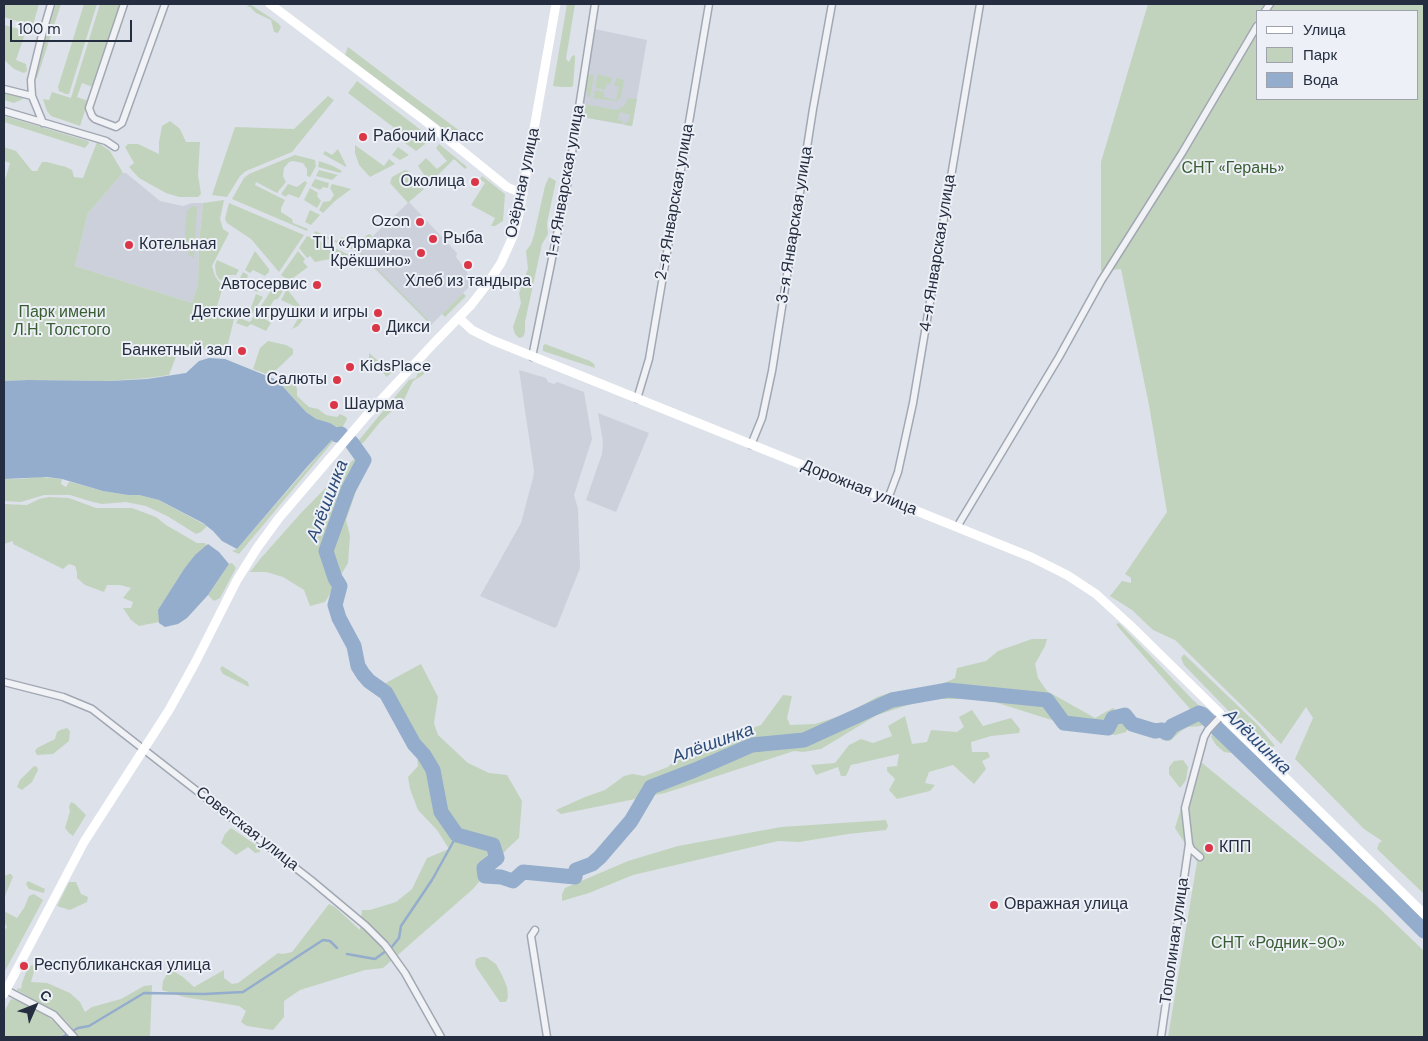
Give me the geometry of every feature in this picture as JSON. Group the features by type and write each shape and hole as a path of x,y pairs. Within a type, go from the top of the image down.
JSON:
{"street":[{"path":"43,123 32,96 32,76 52,4"},
{"path":"124,4 90,108 95,119 116,127 122,123 165,4"},
{"path":"270,4 439,132 508,187 523,194"},
{"name":"Озёрная улица","path":"6,987 84,842 180,691 243,570 280,518 382,399 480,294 501,263 514,234 523,194 556,4"},
{"name":"1-я Январская улица","path":"532,357 567,185 595,4"},
{"name":"2-я Январская улица","path":"637,399 649,359 709,4"},
{"name":"3-я Январская улица","path":"751,445 762,418 772,372 813,108 832,4"},
{"name":"4-я Январская улица","path":"888,499 898,472 913,402 980,4"},
{"path":"957,527 1059,357 1109,268 1182,153 1256,28"},
{"path":"4,89 32,96"},
{"path":"4,111 106,141 115,147"},
{"name":"Дорожная улица","path":"459,318 482,336 532,357 1052,566 1092,591 1120,616 1424,914"},
{"name":"Советская улица","path":"4,682 46,692 84,705 100,715 318,885 366,926 392,953 441,1037"},
{"path":"1200,857 1191,849 1189,844 1184,812 1204,737 1222,715"},
{"name":"Тополиная улица","path":"1161,1037 1189,844"},
{"path":"535,930 531,936 547,1037"},
{"path":"6,987 54,1015 74,1037"}],"shaded area":[{"path":"595,29 647,40 632,126 582,117"},
{"path":"123,173 126,173 160,201 183,206 192,203 203,203 199,242 198,284 192,303 75,266 88,213"},
{"path":"409,202 457,253 456,257 467,272 471,285 431,325 357,251"},
{"path":"519,370 546,378 548,382 554,384 557,382 584,392 592,439 574,495 578,509 580,568 555,628 480,596 521,523 533,478 534,471"},
{"path":"598,413 649,433 616,512 586,500 602,454 603,442"}],"green space":[{"path":"4,4 39,4 32,29 26,24 4,17"},
{"path":"56,4 61,4 37,78 34,78 34,75"},
{"path":"84,4 97,4 69,94 66,94 59,91 58,87"},
{"path":"100,4 120,4 93,87 82,83 77,97 88,101 80,126 51,116 43,99 49,100 52,92 71,98"},
{"path":"250,4 278,23 281,27 278,33 274,32 271,20 247,7"},
{"path":"567,4 575,4 566,59 569,62 572,56 575,55 575,60 573,86 561,87 553,86"},
{"name":"СНТ «Герань»","path":"1148,4 1424,4 1424,894 1377,849 1382,841 1364,829 1295,759 1313,718 1306,707 1281,744 1175,640 1153,630 1132,610 1110,596 1122,581 1131,583 1131,578 1125,574 1167,512 1149,405 1121,269 1101,271 1101,162"},
{"path":"4,25 26,31 16,60 26,64 27,71 24,73 14,69 4,60"},
{"path":"348,47 464,134 456,138 391,90 345,55"},
{"path":"588,74 594,76 590,97 587,97 587,92 585,91"},
{"path":"598,74 612,78 605,90 595,88"},
{"path":"617,78 624,80 621,97 617,101 593,98 595,90 604,92 604,97 616,100 619,87 614,85"},
{"path":"357,81 430,137 424,145 416,151 402,141 405,136 348,93"},
{"path":"4,92 21,95 23,99 14,103 4,100"},
{"path":"328,96 334,100 292,152 246,171 240,176 227,197 212,195 235,127 294,129"},
{"path":"628,98 637,99 632,126 624,125 628,122 630,115 620,112 618,120 623,121 622,124 582,117 584,104 617,110 625,105"},
{"path":"4,116 88,141 89,143 85,148 4,122"},
{"path":"170,121 180,129 186,142 200,142 198,175 201,194 198,197 179,197 166,193 139,178 129,167 134,163 125,147 128,144 138,144 159,154 162,126"},
{"name":"Парк имени Л.Н. Толстого","path":"97,142 110,151 123,173 88,213 75,266 192,303 198,284 199,242 203,203 224,200 220,219 223,229 229,233 212,266 215,276 223,287 217,306 234,319 226,352 180,346 169,375 148,378 109,381 4,381 4,183 10,163 4,161 4,147 16,151 32,171 37,171 42,162 47,162 66,167 72,170 74,177 83,178"},
{"path":"439,144 467,167 465,169 454,159 429,182 418,166 426,158 437,169 447,161 436,148"},
{"path":"355,145 384,166 389,159 395,164 370,177 359,165 355,153"},
{"path":"398,147 409,155 400,160 392,155"},
{"path":"338,149 346,167 323,154 325,151 332,155"},
{"path":"295,155 315,160 316,166 310,177 307,176 307,169 303,163 293,161 289,162 284,168 283,176 286,182 277,193 256,182 255,185 285,200 281,212 292,219 293,223 308,229 307,231 232,199 244,178 249,174"},
{"path":"319,161 342,171 340,173 318,167"},
{"path":"319,170 338,175 332,180 316,176"},
{"path":"405,170 424,189 408,203 390,183 392,177"},
{"path":"482,176 505,194 503,221 495,226 491,226 495,218 471,205 485,183 480,179"},
{"path":"549,177 556,181 547,223 548,234 542,244 525,322 525,332 523,337 519,338 515,334 513,327 521,303 519,293 528,269 526,251 534,235 545,186"},
{"path":"315,179 329,183 328,188 323,187 320,190 311,186"},
{"path":"305,181 307,183 299,198 288,194 286,197 281,194 288,184 297,187"},
{"path":"332,184 351,189 323,213 319,210 323,202 330,201 334,195 330,188"},
{"path":"310,188 318,193 317,196 321,201 317,208 304,200"},
{"path":"229,203 304,235 279,272 251,239 227,223 225,219"},
{"path":"193,206 197,208 194,258 189,256 185,234 187,211"},
{"path":"310,210 320,215 311,225 305,222"},
{"path":"315,231 337,241 342,237 355,247 370,234 372,236 358,249 432,324 359,252 314,233"},
{"path":"307,236 350,255 315,262 310,256 307,258 299,248"},
{"path":"255,251 269,269 265,276 253,270 250,273 245,270"},
{"path":"298,251 305,259 303,262 308,267 289,281 281,275"},
{"path":"217,260 239,270 236,275 226,275 228,283 219,279 216,274 215,265"},
{"path":"243,272 248,275 246,282 259,290 258,292 237,284"},
{"path":"276,288 284,289 266,313 273,320 257,312 270,292"},
{"path":"287,289 304,311 302,321 292,329 302,312 301,309 281,300"},
{"path":"463,293 466,296 445,317 442,314"},
{"path":"256,294 263,297 252,314 249,313"},
{"path":"256,313 271,323 266,331 251,324 247,327 236,323 239,318 250,322"},
{"path":"268,341 286,345 293,349 293,354 272,374 266,374 253,369 260,348"},
{"path":"545,344 590,361 594,364 595,368 543,351"},
{"path":"369,353 384,366 392,366 395,369 387,377 369,358"},
{"path":"428,360 430,363 423,375 413,381 402,404 381,421 364,442 360,444 359,440 409,380 416,378 418,372"},
{"path":"288,379 295,383 297,396 309,407 318,409 326,415 337,417 340,414 346,417 347,419 341,430 330,423 316,420 306,412 280,383"},
{"path":"334,437 335,439 239,554 232,551 237,549"},
{"path":"368,457 346,520 350,536 348,563 325,602 310,606 304,590 283,577 266,572 250,572 301,513 353,460"},
{"path":"40,477 62,479 61,484 66,487 71,482 103,491 139,495 159,500 207,526 196,534 169,517 146,506 126,502 102,504 70,495 44,495 21,502 4,501 4,479"},
{"path":"49,497 69,498 96,508 132,508 156,517 197,543 205,543 207,546 184,569 159,609 159,622 139,626 131,620 123,608 131,608 133,602 123,598 131,588 120,585 107,585 104,592 85,585 77,578 75,566 69,564 63,569 13,544 13,541 4,544 4,504 27,505 39,499"},
{"path":"232,563 236,568 220,598 214,601 208,595 229,564"},
{"path":"1119,623 1208,714 1207,722 1201,726 1188,727 1170,741 1162,740 1156,734 1177,716 1191,710 1119,628 1116,624"},
{"path":"1032,639 1047,639 1035,664 1038,678 1047,691 1095,718 1113,708 1117,711 1125,708 1130,710 1133,719 1126,732 1115,735 1083,730 985,699 927,699 877,715 821,749 803,752 794,751 665,793 561,814 556,810 605,790 624,776 633,774 644,776 668,767 678,757 698,744 728,733 742,732 761,725 783,695 792,696 787,718 790,725 815,724 846,714 877,697 889,693 938,686 955,678 957,668 986,661 998,651"},
{"path":"1184,654 1258,725 1275,746 1268,748 1247,730 1184,665 1181,658"},
{"path":"421,664 438,697 434,723 438,735 468,763 489,773 507,775 522,801 519,838 507,849 473,889 383,968 365,970 300,990 284,1001 284,1017 273,1030 247,1026 241,1022 246,1011 239,1006 184,997 162,990 163,981 170,969 194,987 224,970 224,978 232,984 238,983 278,953 292,952 329,904 335,907 360,930 362,910 370,910 396,902 412,889 427,858 449,849 437,830 418,810 410,789 408,777 418,766 416,748 398,714 380,686"},
{"path":"222,666 248,682 249,687 223,674 220,669"},
{"path":"972,710 983,726 1011,718 1020,729 1019,733 991,736 971,742 972,752 988,752 990,757 982,761 986,769 974,784 953,765 929,772 925,783 935,785 930,791 897,799 889,790 895,779 887,771 887,767 897,766 899,754 851,765 846,776 841,776 838,767 816,775 811,765 835,763 849,745 861,739 873,743 892,736 888,726 905,716 912,744 927,742 931,730 957,732 964,727 959,717"},
{"path":"1220,726 1233,740 1236,750 1231,753 1224,752 1211,737 1216,727"},
{"path":"67,728 70,731 69,741 53,754 37,755 35,751 37,748 55,739 57,732"},
{"name":"СНТ «Родник-90»","path":"1196,758 1377,906 1424,951 1424,1037 1168,1037 1197,862 1175,828"},
{"path":"1183,760 1188,767 1186,780 1180,788 1169,774 1169,767 1174,761"},
{"path":"34,766 38,770 32,782 22,790 17,787 20,780"},
{"path":"71,802 86,815 73,836 65,828"},
{"path":"886,820 888,826 886,830 799,842 778,841 633,875 589,893 562,901 562,894 565,888 628,861 678,846 781,827"},
{"path":"231,828 260,848 260,852 255,853 248,847 236,855 221,843 225,834"},
{"path":"9,874 13,877 4,898 4,876"},
{"path":"28,881 45,889 44,893 29,889 26,884"},
{"path":"69,882 76,882 81,894 88,897 87,902 70,910 57,906"},
{"path":"34,894 43,900 4,971 4,931 7,927 4,922 4,911 17,918 29,896"},
{"path":"486,957 496,964 507,987 508,997 506,1002 500,1002 476,967 476,959"},
{"path":"33,965 35,968 31,982 47,983 70,993 80,1002 85,1012 92,1007 121,999 144,986 152,985 150,1037 79,1037 59,1015 17,990 18,988 21,989 28,967"},
{"path":"11,999 47,1016 66,1032 60,1037 4,1037 4,1012"}],"water":[{"path":"209,358 225,359 277,380 306,412 316,419 330,423 341,430 237,549 222,541 203,523 159,500 139,495 103,491 62,479 47,477 4,479 4,381 147,379 186,373 199,361"},
{"path":"208,544 219,552 229,564 208,595 187,618 178,624 165,627 159,623 158,610 184,569 195,555"}],"waterway":[{"name":"Алёшинка","path":"337,435 341,434"},
{"name":"Алёшинка","path":"352,443 364,460 348,490 326,551 335,578 340,586 335,605 339,618 354,646 358,666 369,681 386,693 414,744 424,755 433,770 441,812 457,835 493,845 497,858 484,868 485,876 501,877 513,881 523,872 575,877 576,870 592,864 600,857 631,821 651,787 752,745 804,740 892,700 948,690 1047,700 1064,723 1108,728 1113,718 1125,715 1132,724 1155,731 1162,730 1167,733 1172,726 1199,713 1202,714 1424,931"},
{"path":"391,948 399,938 401,926 432,880 457,835"},
{"path":"62,1037 78,1028 89,1026 144,993 204,994 243,992 323,940 330,941 337,948"},
{"path":"347,954 375,959 386,951"}],"place":[{"name":"Рабочий Класс","path":"363,137"},
{"name":"Околица","path":"475,182"},
{"name":"Ozon","path":"420,222"},
{"name":"Рыба","path":"433,239"},
{"name":"Котельная","path":"129,245"},
{"name":"ТЦ «Ярмарка Крёкшино»","path":"421,253"},
{"name":"Хлеб из тандыра","path":"468,265"},
{"name":"Автосервис","path":"317,285"},
{"name":"Детские игрушки и игры","path":"378,313"},
{"name":"Дикси","path":"376,328"},
{"name":"Банкетный зал","path":"242,351"},
{"name":"KidsPlace","path":"350,367"},
{"name":"Салюты","path":"337,380"},
{"name":"Шаурма","path":"334,405"},
{"name":"КПП","path":"1209,848"},
{"name":"Овражная улица","path":"994,905"},
{"name":"Республиканская улица","path":"24,966"}]}
